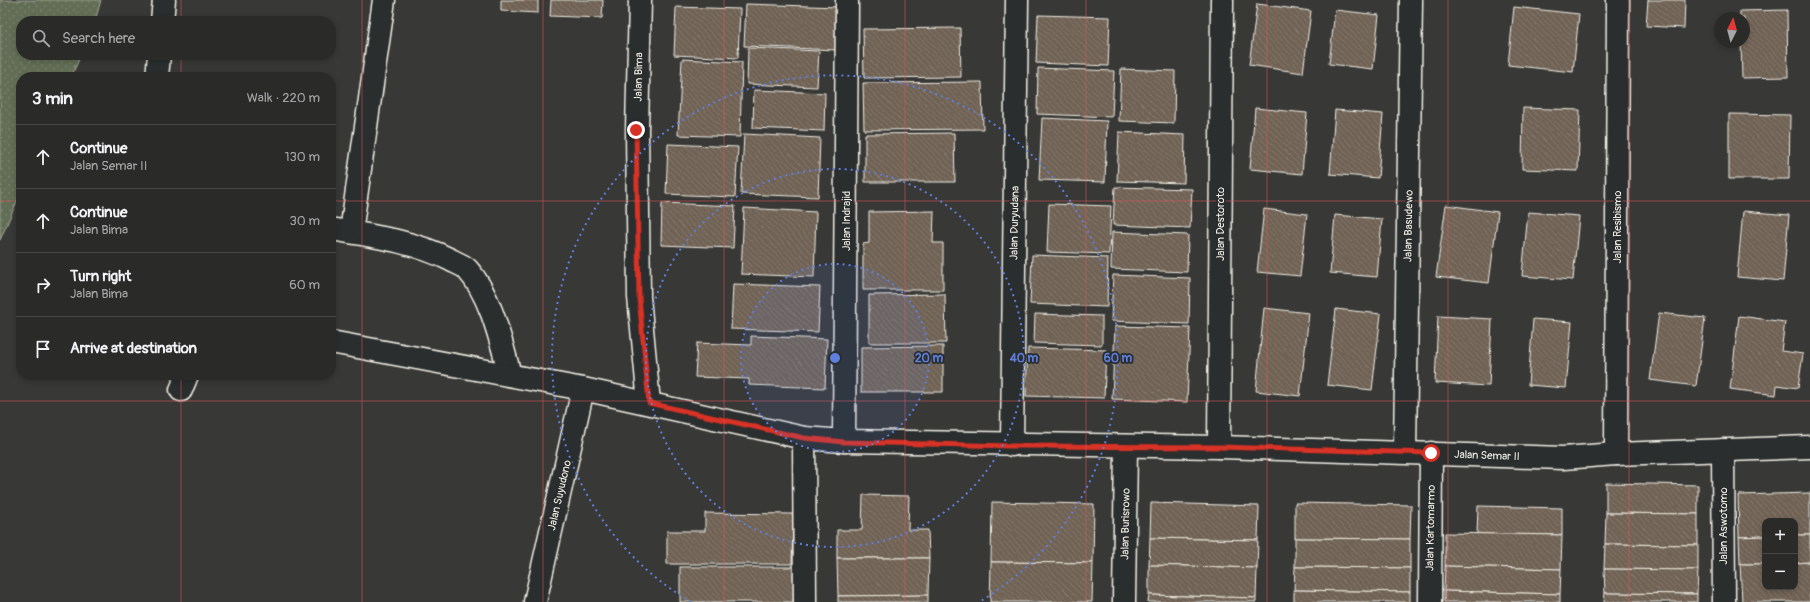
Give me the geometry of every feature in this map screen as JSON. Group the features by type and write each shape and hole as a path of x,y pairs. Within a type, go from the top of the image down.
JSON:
{"street":[{"path":"162,16 164,0"},
{"path":"384,0 341,231 396,240 432,251 466,268 483,293 498,331 510,375"},
{"name":"Jalan Bima","path":"640,0 636,130 639,297 649,403"},
{"name":"Jalan Indrajid","path":"844,442 847,0"},
{"name":"Jalan Duryudana","path":"1012,446 1017,0"},
{"name":"Jalan Destoroto","path":"1219,447 1222,0"},
{"name":"Jalan Basudewo","path":"1405,452 1411,0"},
{"name":"Jalan Resibismo","path":"1616,454 1618,0"},
{"path":"158,72 159,60"},
{"path":"336,343 583,389 804,438 805,602"},
{"name":"Jalan Suyudono","path":"535,602 583,389"},
{"name":"Jalan Semar II","path":"804,438 844,442 1012,446 1219,447 1563,458 1616,454 1810,447"},
{"name":"Jalan Burisrowo","path":"1124,602 1126,446"},
{"name":"Jalan Aswotomo","path":"1723,450 1724,602"},
{"name":"Jalan Kartomarmo","path":"1430,602 1431,453"}],"green space":[{"path":"0,0 101,0 96,16 16,16 16,60 79,60 73,72 16,72 16,203 0,240"}],"building":[{"path":"501,0 538,0 538,13 501,11"},
{"path":"551,0 603,0 602,18 550,16"},
{"path":"1648,0 1685,0 1684,28 1646,26"},
{"path":"746,4 839,7 837,50 744,46"},
{"path":"1257,4 1311,11 1303,73 1249,65"},
{"path":"676,7 740,9 738,58 674,55"},
{"path":"1514,7 1579,14 1573,72 1508,65"},
{"path":"1335,10 1379,15 1373,69 1329,64"},
{"path":"1787,10 1788,77 1742,78 1741,48 1750,48 1750,12 1740,11"},
{"path":"1038,15 1110,17 1108,66 1036,63"},
{"path":"960,28 961,77 864,78 863,29"},
{"path":"748,48 819,51 817,87 747,84"},
{"path":"682,59 742,62 740,137 678,135"},
{"path":"1038,68 1114,71 1112,117 1037,114"},
{"path":"1121,69 1175,71 1174,123 1119,121"},
{"path":"982,82 983,129 864,130 863,83"},
{"path":"754,90 825,93 824,131 753,128"},
{"path":"1255,108 1307,113 1302,174 1250,169"},
{"path":"1523,108 1580,110 1578,171 1522,169"},
{"path":"1335,110 1383,114 1378,178 1330,174"},
{"path":"1729,114 1790,115 1789,179 1729,179"},
{"path":"1042,118 1107,121 1105,182 1039,180"},
{"path":"1119,132 1185,135 1184,183 1117,181"},
{"path":"954,133 955,182 865,182 865,134"},
{"path":"744,134 820,138 818,197 741,194"},
{"path":"668,144 738,147 735,197 666,194"},
{"path":"1115,187 1192,189 1190,228 1113,225"},
{"path":"662,203 735,206 733,248 661,245"},
{"path":"1049,204 1111,206 1109,254 1047,252"},
{"path":"1446,205 1498,212 1489,283 1436,277"},
{"path":"744,208 816,212 814,277 741,274"},
{"path":"1264,209 1307,214 1300,276 1257,272"},
{"path":"934,211 933,243 943,243 943,290 863,290 863,244 869,243 869,212"},
{"path":"1743,211 1789,215 1783,281 1737,277"},
{"path":"1528,212 1579,216 1573,280 1522,276"},
{"path":"1335,215 1382,219 1377,277 1330,273"},
{"path":"1112,232 1188,235 1187,272 1111,269"},
{"path":"1032,255 1108,258 1107,307 1030,304"},
{"path":"1113,275 1190,278 1189,324 1111,321"},
{"path":"733,284 820,287 818,332 731,329"},
{"path":"945,294 946,343 869,343 869,295"},
{"path":"1264,308 1309,313 1300,396 1256,391"},
{"path":"1336,309 1381,314 1372,390 1327,385"},
{"path":"1659,313 1705,318 1696,386 1650,380"},
{"path":"1035,314 1102,316 1102,345 1034,343"},
{"path":"1438,316 1492,319 1489,386 1435,383"},
{"path":"1739,316 1785,322 1781,351 1803,354 1798,388 1777,385 1776,395 1730,389"},
{"path":"1533,319 1572,322 1566,388 1528,385"},
{"path":"1115,326 1190,328 1187,402 1112,399"},
{"path":"751,336 827,339 825,388 749,385 749,379 695,377 697,343 751,345"},
{"path":"943,346 943,392 861,392 861,347"},
{"path":"1028,348 1106,350 1104,398 1026,396"},
{"path":"1606,483 1698,485 1698,514 1606,513"},
{"path":"1810,493 1810,535 1798,535 1798,518 1762,518 1762,536 1739,537 1738,495"},
{"path":"863,495 909,496 908,530 928,530 929,558 837,558 837,530 862,530"},
{"path":"992,502 1094,504 1093,563 991,562"},
{"path":"1151,503 1259,506 1258,540 1150,538"},
{"path":"1295,503 1411,505 1410,539 1295,538"},
{"path":"1478,506 1562,508 1562,535 1477,534"},
{"path":"705,513 793,514 792,564 667,564 667,531 705,531"},
{"path":"1606,513 1698,514 1698,545 1605,544"},
{"path":"1445,533 1562,535 1561,569 1445,566"},
{"path":"1798,535 1810,535 1810,562 1798,563"},
{"path":"1762,536 1762,564 1740,564 1739,537"},
{"path":"1150,538 1258,540 1257,568 1149,565"},
{"path":"1295,538 1410,539 1410,568 1295,567"},
{"path":"1605,544 1698,545 1698,570 1604,569"},
{"path":"837,558 929,558 928,595 838,596"},
{"path":"991,562 1093,563 1092,602 990,602"},
{"path":"1810,562 1810,602 1742,602 1740,564 1762,564 1762,590 1798,590 1798,563"},
{"path":"1149,565 1257,568 1256,598 1149,595"},
{"path":"1445,566 1561,569 1560,594 1444,591"},
{"path":"680,567 798,567 798,602 680,602"},
{"path":"1295,567 1410,568 1410,592 1294,590"},
{"path":"1604,569 1698,570 1697,594 1605,593"},
{"path":"1294,590 1410,592 1410,602 1294,602"},
{"path":"1444,591 1560,594 1560,602 1444,602"},
{"path":"1605,593 1697,594 1697,602 1604,602"},
{"path":"928,595 928,602 838,602 838,596"},
{"path":"1149,595 1256,598 1256,602 1148,602"}],"route":[{"path":"636,130 639,297 649,403 804,438 844,442 1012,446 1219,447 1431,453"}]}
